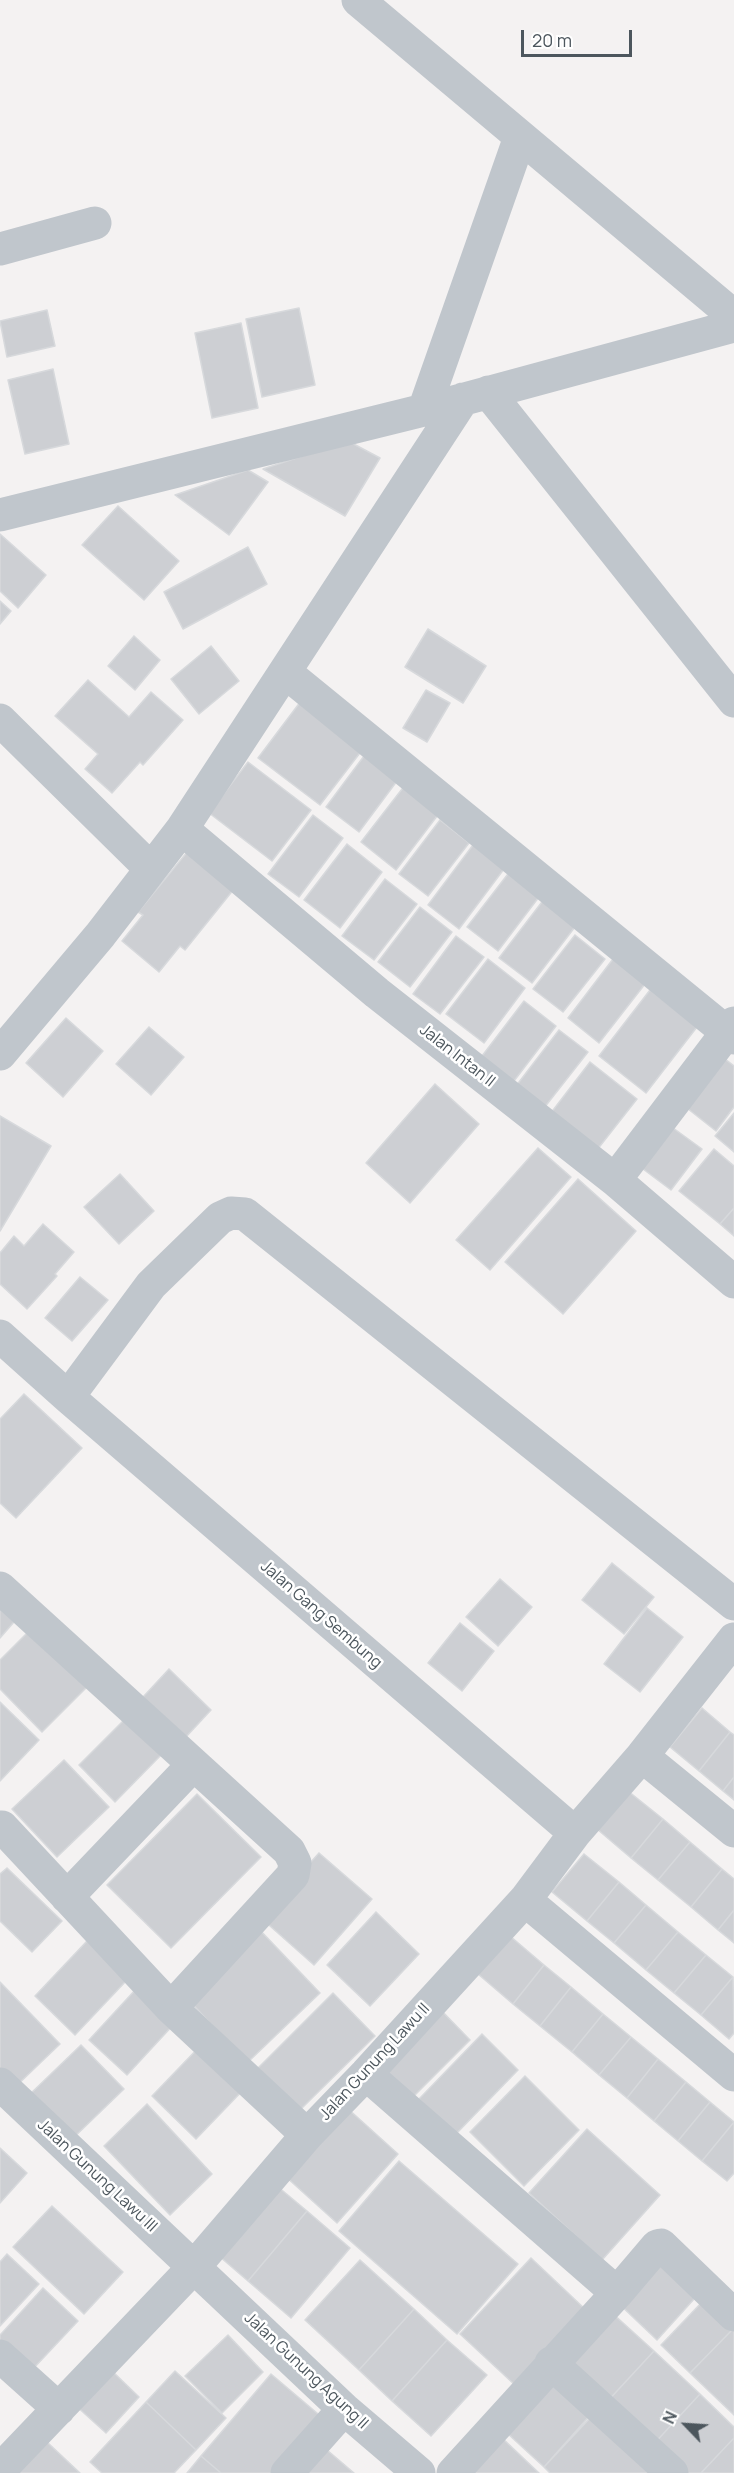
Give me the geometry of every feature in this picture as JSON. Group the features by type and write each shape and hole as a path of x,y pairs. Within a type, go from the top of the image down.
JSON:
{"street":[{"path":"358,0 734,315"},
{"path":"424,410 520,137"},
{"path":"0,249 96,223"},
{"path":"0,515 424,410 734,326"},
{"path":"0,1054 101,934 182,829 285,672 476,396"},
{"path":"476,396 734,701"},
{"path":"285,672 732,1031 615,1180"},
{"path":"0,720 151,869"},
{"name":"Jalan Intan II","path":"182,829 377,993 615,1180 734,1282"},
{"path":"68,1397 151,1285 220,1218 231,1213 245,1214 734,1604"},
{"name":"Jalan Gang Sembung","path":"0,1336 575,1833"},
{"path":"0,1588 289,1851 295,1863 293,1875 171,2008"},
{"name":"Jalan Gunung Lawu II","path":"0,2470 194,2267 307,2135 525,1900 575,1833 642,1756 734,1639"},
{"path":"642,1756 734,1831"},
{"path":"67,1897 193,1765"},
{"path":"1,1827 171,2008 307,2135"},
{"path":"525,1900 734,2075"},
{"path":"366,2073 617,2293"},
{"name":"Jalan Gunung Lawu III","path":"0,2084 194,2267"},
{"path":"453,2473 657,2246 661,2245 734,2315"},
{"name":"Jalan Gunung Agung II","path":"194,2267 344,2409 419,2473"},
{"path":"0,2356 59,2409"},
{"path":"551,2363 672,2473"},
{"path":"287,2473 344,2409"}],"building":[{"path":"299,308 315,385 262,397 246,319"},
{"path":"47,310 55,346 7,357 0,321"},
{"path":"241,323 258,408 212,418 195,333"},
{"path":"53,369 69,444 25,454 8,380"},
{"path":"348,441 380,458 345,516 263,469"},
{"path":"248,470 268,482 229,535 175,495"},
{"path":"118,506 179,561 144,600 82,545"},
{"path":"0,534 46,575 18,608 0,591"},
{"path":"248,547 267,584 183,629 164,592"},
{"path":"0,601 11,611 0,624"},
{"path":"428,629 486,666 463,703 405,667"},
{"path":"134,636 160,660 135,690 108,666"},
{"path":"211,646 239,681 199,714 171,679"},
{"path":"88,680 129,717 151,692 183,720 143,765 140,762 112,793 85,769 98,754 55,716"},
{"path":"426,690 450,703 427,742 403,728"},
{"path":"301,701 363,749 320,805 258,758"},
{"path":"367,752 400,777 359,832 326,807"},
{"path":"248,762 311,810 272,861 209,813"},
{"path":"409,780 444,807 396,870 361,842"},
{"path":"313,815 343,838 299,897 268,874"},
{"path":"440,820 469,843 428,896 399,874"},
{"path":"476,841 507,865 459,929 428,905"},
{"path":"347,844 382,872 340,928 304,900"},
{"path":"188,851 234,889 185,950 180,946 159,972 122,941 143,915 138,912"},
{"path":"511,870 542,893 498,951 467,927"},
{"path":"385,879 417,904 374,960 342,936"},
{"path":"545,898 578,923 532,983 499,958"},
{"path":"420,907 452,932 410,987 378,962"},
{"path":"575,935 605,959 563,1012 533,989"},
{"path":"456,936 484,957 440,1014 413,994"},
{"path":"488,959 525,988 484,1043 446,1014"},
{"path":"613,959 645,984 599,1043 568,1018"},
{"path":"650,990 697,1027 646,1093 599,1056"},
{"path":"524,1001 556,1026 514,1081 482,1056"},
{"path":"66,1018 103,1051 63,1097 26,1063"},
{"path":"149,1027 184,1057 151,1095 116,1064"},
{"path":"559,1030 588,1052 544,1108 516,1086"},
{"path":"716,1052 734,1066 734,1107 716,1131 678,1101"},
{"path":"590,1062 637,1099 593,1155 547,1118"},
{"path":"435,1084 479,1124 410,1203 366,1163"},
{"path":"734,1113 734,1152 715,1136"},
{"path":"0,1116 51,1146 0,1231"},
{"path":"669,1125 702,1149 671,1190 639,1166"},
{"path":"538,1148 571,1177 490,1270 456,1240"},
{"path":"714,1149 734,1166 734,1208 720,1224 679,1191"},
{"path":"120,1174 154,1211 119,1244 84,1207"},
{"path":"578,1179 636,1231 563,1314 505,1262"},
{"path":"734,1208 734,1236 720,1224"},
{"path":"43,1224 74,1252 55,1274 57,1276 27,1309 0,1284 0,1253 14,1236 24,1246"},
{"path":"80,1277 108,1300 72,1341 45,1318"},
{"path":"24,1394 82,1448 16,1518 0,1503 0,1419"},
{"path":"612,1563 654,1597 624,1634 582,1600"},
{"path":"500,1579 532,1607 498,1646 466,1617"},
{"path":"647,1608 683,1637 640,1692 604,1664"},
{"path":"0,1609 14,1622 0,1638"},
{"path":"460,1623 494,1651 462,1691 428,1663"},
{"path":"35,1625 92,1682 42,1732 0,1689 0,1660"},
{"path":"169,1669 211,1710 185,1738 143,1697"},
{"path":"0,1702 39,1740 0,1781"},
{"path":"702,1708 730,1732 699,1771 670,1747"},
{"path":"130,1714 166,1750 115,1802 79,1765"},
{"path":"730,1732 734,1735 734,1777 723,1791 699,1771"},
{"path":"64,1760 109,1807 57,1857 12,1809"},
{"path":"734,1777 734,1800 723,1791"},
{"path":"628,1791 663,1819 631,1858 597,1829"},
{"path":"197,1794 261,1857 171,1948 107,1885"},
{"path":"663,1819 690,1842 658,1880 631,1858"},
{"path":"690,1842 722,1869 691,1907 658,1880"},
{"path":"319,1853 372,1899 314,1965 261,1918"},
{"path":"584,1854 619,1882 587,1921 552,1892"},
{"path":"7,1868 62,1921 32,1952 0,1921 0,1874"},
{"path":"722,1869 734,1879 734,1910 718,1930 691,1907"},
{"path":"619,1882 646,1905 614,1943 587,1921"},
{"path":"646,1905 678,1932 646,1970 614,1943"},
{"path":"734,1910 734,1943 718,1930"},
{"path":"376,1912 419,1954 370,2006 327,1965"},
{"path":"257,1927 320,1993 247,2063 185,1996"},
{"path":"678,1932 706,1955 674,1993 646,1970"},
{"path":"510,1936 544,1965 513,2004 478,1974"},
{"path":"87,1941 127,1980 75,2035 35,1996"},
{"path":"706,1955 733,1977 701,2015 674,1993"},
{"path":"544,1965 571,1987 540,2026 513,2004"},
{"path":"733,1977 734,2033 729,2039 701,2015"},
{"path":"0,1982 60,2044 12,2090 0,2078"},
{"path":"571,1987 603,2014 572,2052 540,2026"},
{"path":"137,1988 175,2023 127,2075 89,2040"},
{"path":"333,1993 375,2036 300,2110 258,2068"},
{"path":"437,2006 470,2040 406,2104 372,2070"},
{"path":"603,2014 631,2037 599,2075 572,2052"},
{"path":"482,2034 518,2070 455,2135 419,2099"},
{"path":"631,2037 658,2059 627,2098 599,2075"},
{"path":"203,2043 247,2086 196,2139 152,2096"},
{"path":"81,2045 124,2089 69,2142 27,2097"},
{"path":"658,2059 686,2082 654,2121 627,2098"},
{"path":"525,2076 579,2130 524,2186 470,2132"},
{"path":"686,2082 710,2102 678,2141 654,2121"},
{"path":"710,2102 734,2122 702,2161 678,2141"},
{"path":"147,2104 212,2174 170,2215 104,2146"},
{"path":"346,2107 398,2154 337,2223 285,2176"},
{"path":"734,2122 734,2173 727,2181 702,2161"},
{"path":"587,2129 660,2195 602,2260 529,2193"},
{"path":"0,2148 27,2173 0,2203"},
{"path":"399,2161 518,2264 457,2334 339,2231"},
{"path":"271,2181 307,2211 248,2281 212,2250"},
{"path":"52,2206 123,2272 84,2314 13,2247"},
{"path":"307,2211 350,2248 291,2318 248,2281"},
{"path":"7,2254 39,2284 0,2326 0,2262"},
{"path":"531,2258 586,2310 516,2386 460,2334"},
{"path":"360,2260 414,2309 359,2370 305,2320"},
{"path":"654,2260 695,2298 657,2340 616,2301"},
{"path":"43,2288 78,2321 31,2371 0,2342 0,2335"},
{"path":"703,2301 733,2329 690,2373 661,2345"},
{"path":"414,2309 447,2340 392,2401 359,2370"},
{"path":"611,2312 654,2351 605,2404 562,2364"},
{"path":"734,2330 734,2415 690,2373"},
{"path":"228,2335 263,2372 222,2413 185,2376"},
{"path":"447,2340 487,2375 431,2436 392,2401"},
{"path":"654,2351 700,2394 651,2447 605,2404"},
{"path":"108,2367 139,2397 106,2433 74,2404"},
{"path":"175,2371 226,2418 196,2450 146,2402"},
{"path":"271,2374 324,2419 279,2473 221,2473 201,2456"},
{"path":"556,2379 593,2412 544,2467 507,2433"},
{"path":"700,2394 734,2427 734,2438 701,2473 678,2473 651,2447"},
{"path":"146,2402 196,2450 174,2473 102,2473 90,2462"},
{"path":"591,2417 650,2473 550,2473 544,2467"},
{"path":"500,2436 539,2473 464,2473"},
{"path":"734,2438 734,2473 701,2473"},
{"path":"47,2442 80,2473 18,2473"},
{"path":"320,2444 354,2473 296,2473"},
{"path":"201,2456 221,2473 187,2473"}]}
